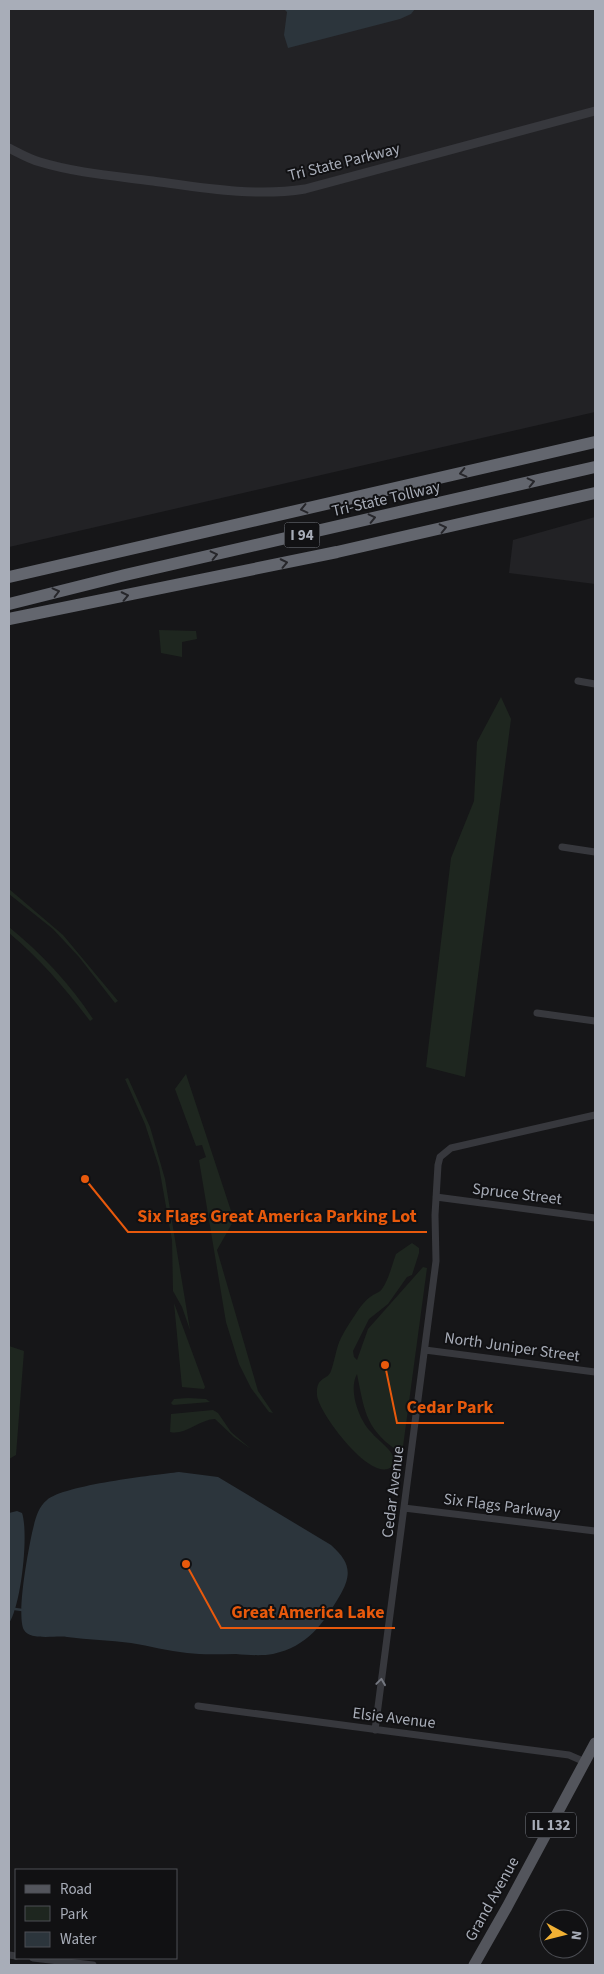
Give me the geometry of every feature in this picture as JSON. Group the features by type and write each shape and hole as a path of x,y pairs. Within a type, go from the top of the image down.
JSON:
{"highway":[{"name":"Tri-State Tollway","path":"9,577 595,442"},
{"name":"Tri-State Tollway","path":"9,604 125,575 595,468"},
{"path":"9,619 337,552 595,493"}],"main road":[{"name":"Grand Avenue","path":"474,1965 595,1743"}],"street":[{"name":"Tri State Parkway","path":"9,148 39,162 71,169 201,188 280,193 314,186 595,110"},
{"path":"578,681 595,684"},
{"path":"562,847 595,852"},
{"path":"537,1013 595,1022"},
{"name":"Cedar Avenue","path":"375,1730 436,1261 436,1197 440,1157 451,1148 595,1115"},
{"name":"Spruce Street","path":"436,1197 595,1218"},
{"name":"North Juniper Street","path":"425,1350 595,1372"},
{"name":"Six Flags Parkway","path":"404,1508 595,1532"},
{"name":"Elsie Avenue","path":"198,1706 570,1755 585,1762"},
{"path":"42,1959 93,1965"}],"shaded area":[{"path":"9,9 595,9 595,412 9,547"},
{"path":"595,517 595,584 509,573 513,540"}],"green space":[{"path":"159,630 196,631 197,639 182,642 182,657 161,653"},
{"path":"501,697 511,719 465,1077 426,1067 451,858 474,801 477,742"},
{"path":"9,889 63,935 118,1001 115,1003 79,957 53,929 9,894"},
{"path":"9,927 55,970 93,1019 90,1021 52,975 9,933"},
{"path":"186,1074 234,1220 217,1250 258,1391 273,1413 269,1412 251,1388 239,1364 226,1322 199,1160 206,1157 202,1145 196,1146 175,1089"},
{"path":"128,1078 150,1127 165,1179 190,1330 182,1307 173,1291 172,1240 159,1167 145,1124 125,1079"},
{"path":"412,1243 419,1248 419,1253 412,1275 407,1277 388,1304 369,1319 353,1351 354,1357 357,1360 368,1329 423,1267 427,1268 402,1454 374,1429 365,1411 357,1374 355,1381 354,1396 362,1420 394,1457 395,1462 387,1469 376,1468 364,1460 338,1433 320,1404 317,1389 320,1382 331,1371 339,1342 349,1323 365,1301 382,1289 396,1254"},
{"path":"174,1303 205,1387 204,1389 182,1387"},
{"path":"9,1346 24,1351 16,1455 9,1459"},
{"path":"174,1399 206,1399 210,1402 173,1405 171,1403"},
{"path":"213,1410 218,1413 231,1432 251,1449 234,1437 215,1419 181,1432 170,1432 171,1414"}],"water":[{"path":"284,9 415,9 411,14 400,19 288,48 284,35 287,12"},
{"path":"179,1472 218,1477 331,1545 342,1557 346,1563 348,1575 346,1582 333,1607 313,1633 296,1646 273,1654 260,1655 193,1654 123,1642 38,1637 27,1633 22,1622 22,1598 34,1524 44,1503 57,1495 90,1485"},
{"path":"17,1511 22,1513 24,1523 23,1569 17,1601 9,1623 9,1513"}],"waterway":[{"path":"15,1609 22,1610"}],"place":[{"name":"Six Flags Great America Parking Lot","path":"85,1179"},
{"name":"Cedar Park","path":"385,1365"},
{"name":"Great America Lake","path":"186,1564"}]}
